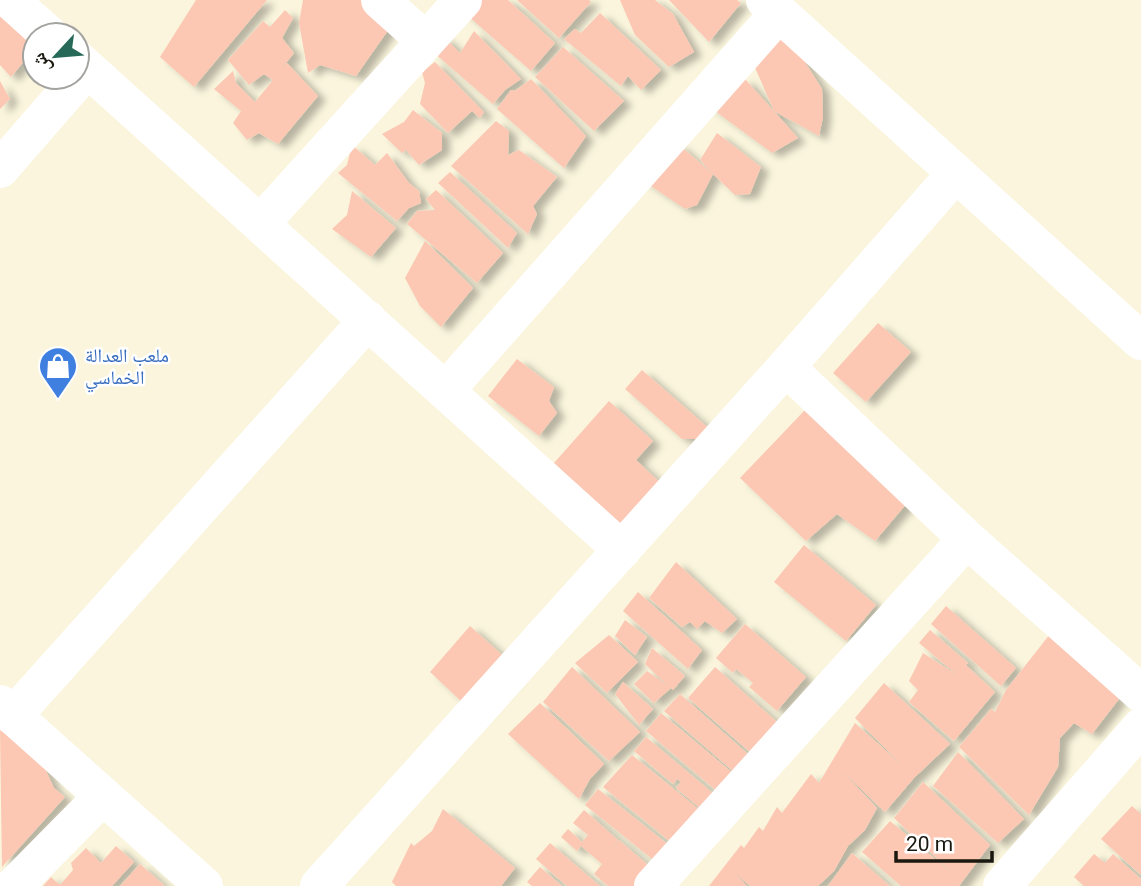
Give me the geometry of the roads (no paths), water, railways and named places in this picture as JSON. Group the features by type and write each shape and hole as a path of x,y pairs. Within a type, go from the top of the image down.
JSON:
{"street":[{"path":"10,0 33,21"},
{"path":"380,0 426,41"},
{"path":"261,223 463,0"},
{"path":"446,390 772,6 956,173 1135,323"},
{"path":"91,72 622,550"},
{"path":"0,169 61,91"},
{"path":"319,886 786,367 956,173"},
{"path":"204,886 6,710 369,320"},
{"path":"786,367 967,539 1141,693"},
{"path":"653,886 967,539"},
{"path":"1002,886 1141,727"},
{"path":"14,886 103,796"}],"place":[{"name":"ملعب العدالة الخماسي","path":"58,400"}]}
